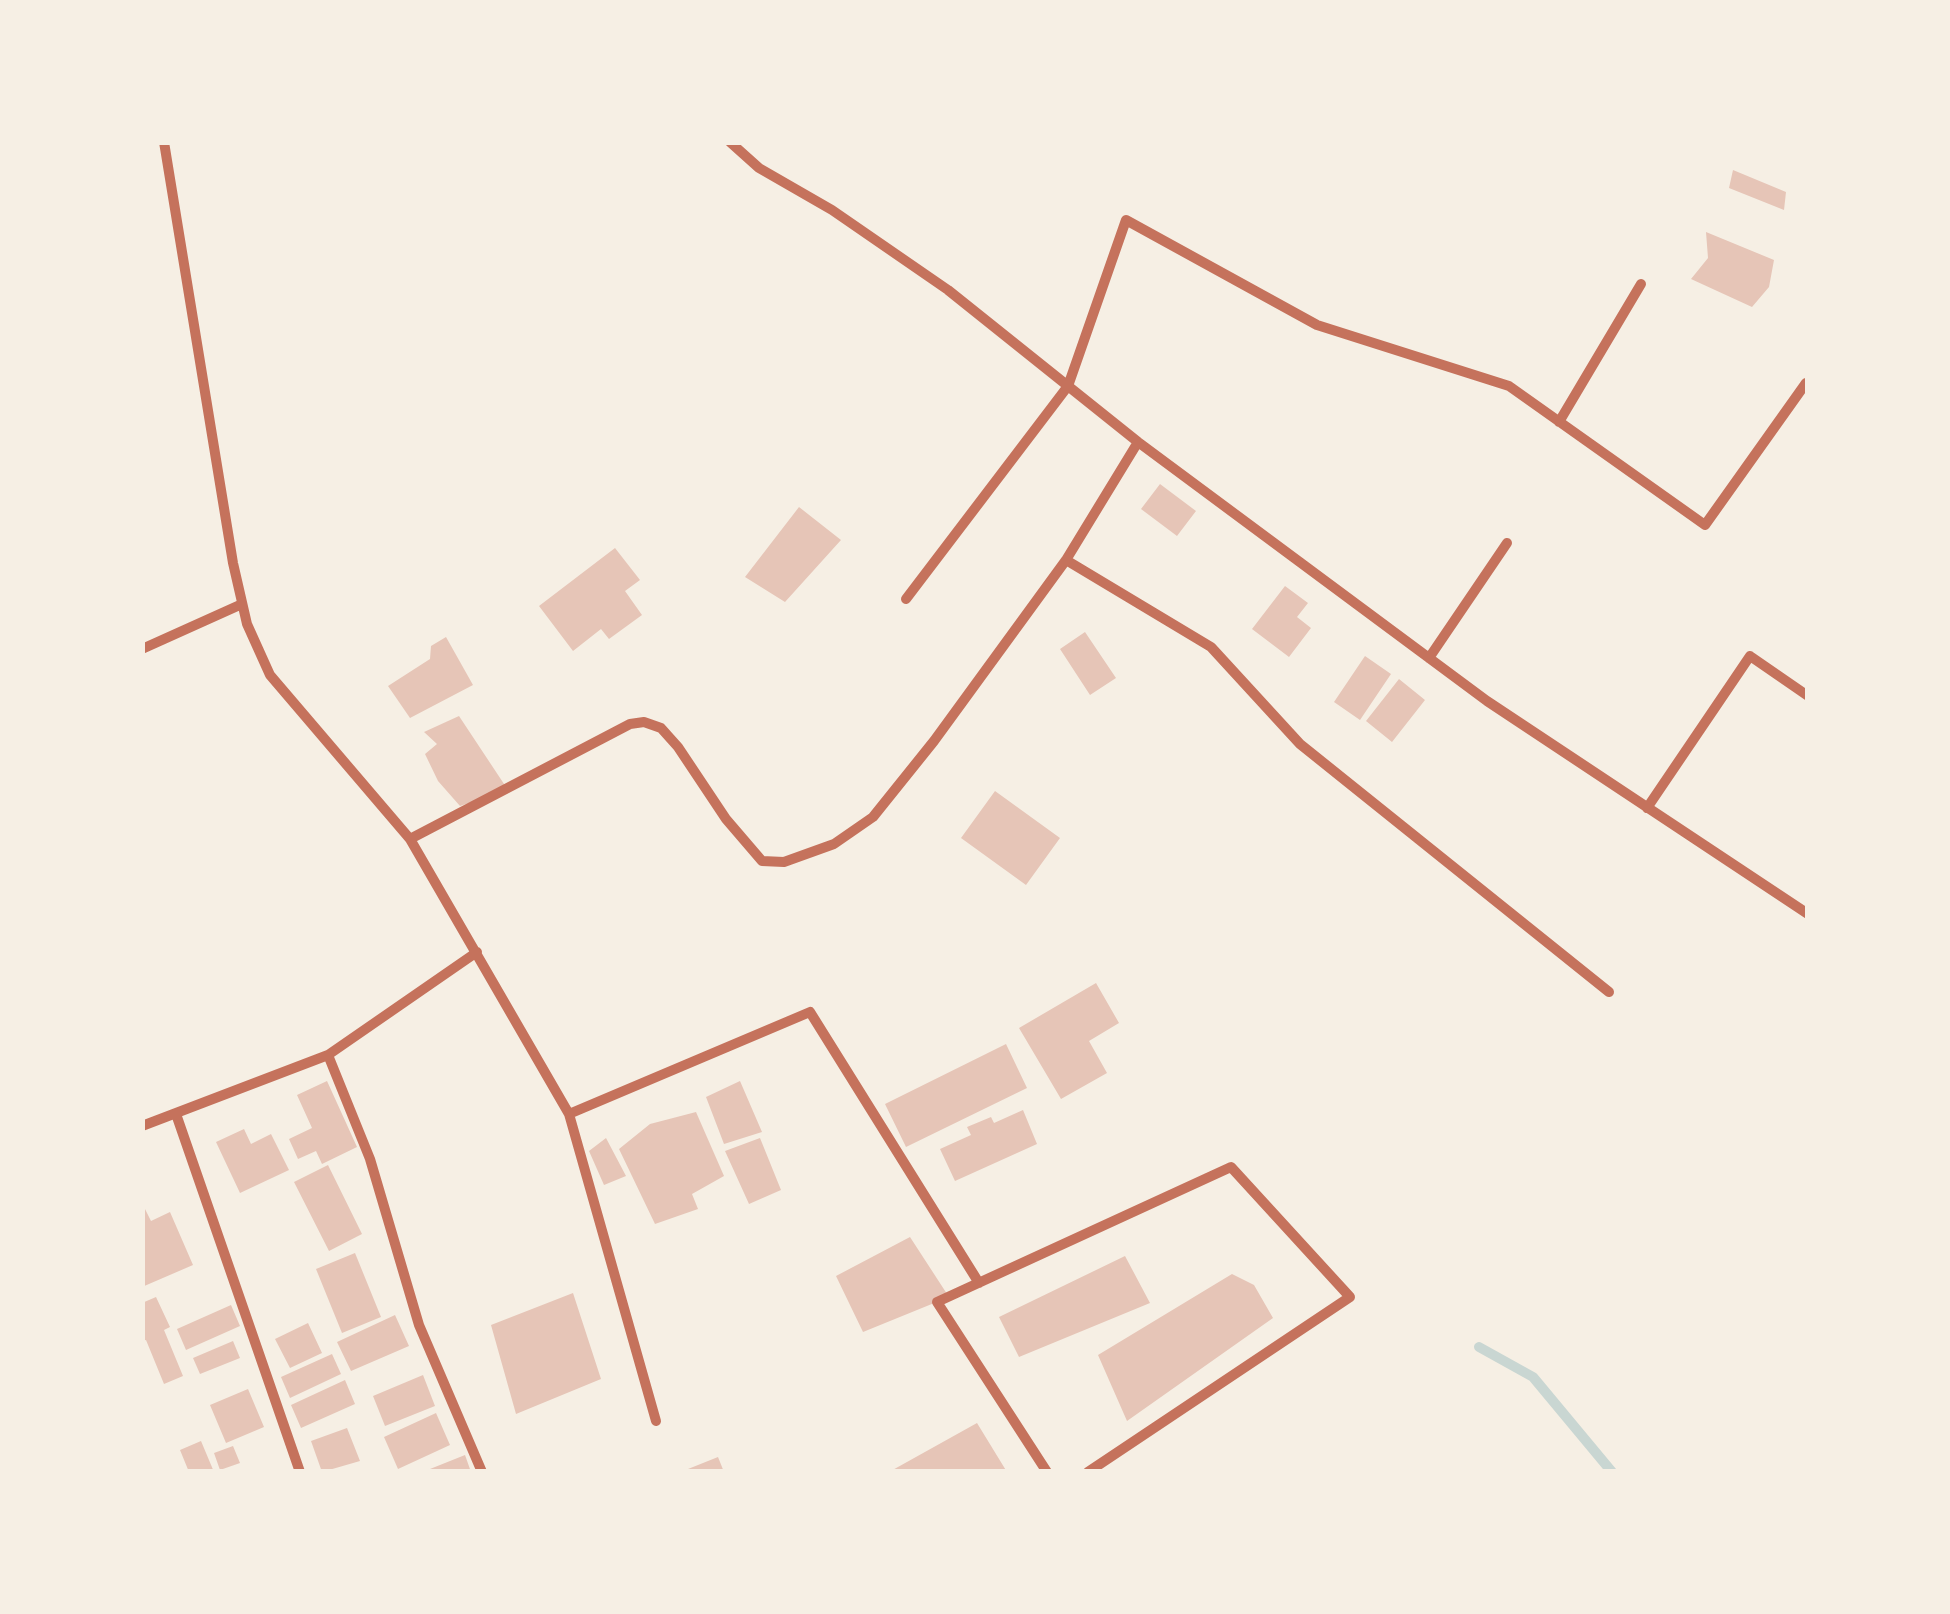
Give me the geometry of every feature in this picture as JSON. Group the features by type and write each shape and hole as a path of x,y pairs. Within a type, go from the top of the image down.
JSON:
{"street":[{"path":"164,142 247,624 270,675 410,839 569,1114 656,1420"},
{"path":"730,142 759,168 832,210 948,290 1138,442 1429,658 1808,914"},
{"path":"906,599 1068,386 1126,220 1317,325 1509,386 1706,525 1806,382"},
{"path":"1559,422 1641,284"},
{"path":"410,839 630,724 644,722 661,728 678,747 726,819 762,861 784,862 834,844 873,817 934,741 1066,560 1138,442"},
{"path":"1429,658 1507,543"},
{"path":"1066,560 1210,648 1300,744 1609,992"},
{"path":"142,649 242,604"},
{"path":"1648,808 1750,656 1808,696"},
{"path":"142,1126 328,1055 477,952"},
{"path":"569,1114 810,1012 978,1283"},
{"path":"328,1055 370,1159 418,1326 482,1472"},
{"path":"176,1114 300,1472"},
{"path":"1048,1472 937,1302 1231,1167 1350,1297 1088,1472"}],"building":[{"path":"1733,170 1786,192 1784,210 1729,188"},
{"path":"1706,232 1774,260 1769,287 1752,307 1691,279 1708,258"},
{"path":"1160,484 1196,511 1177,536 1141,509"},
{"path":"799,507 841,540 785,602 745,577"},
{"path":"615,548 640,580 625,591 642,615 609,639 601,629 573,651 539,606"},
{"path":"1285,586 1308,603 1297,617 1311,628 1289,657 1252,629"},
{"path":"1085,632 1116,678 1090,695 1060,649"},
{"path":"446,637 473,685 410,718 388,686 430,659 431,646"},
{"path":"1365,656 1391,674 1360,720 1334,702"},
{"path":"1399,679 1425,700 1392,742 1366,721"},
{"path":"459,716 508,790 460,806 438,781 425,754 437,744 424,732"},
{"path":"995,791 1060,838 1026,885 961,838"},
{"path":"1096,983 1119,1023 1089,1041 1107,1073 1061,1099 1019,1028"},
{"path":"1006,1044 1027,1088 906,1147 885,1104"},
{"path":"327,1081 357,1147 322,1164 316,1151 298,1159 289,1139 312,1128 297,1095"},
{"path":"740,1081 762,1132 724,1144 706,1097"},
{"path":"1023,1110 1037,1144 955,1181 940,1149 971,1135 967,1127 991,1117 994,1123"},
{"path":"696,1112 724,1176 692,1194 698,1209 655,1224 619,1149 650,1124"},
{"path":"244,1129 251,1144 271,1134 289,1170 240,1193 216,1142"},
{"path":"606,1138 626,1176 604,1185 589,1151"},
{"path":"760,1138 781,1190 749,1204 725,1151"},
{"path":"328,1165 362,1234 329,1251 294,1182"},
{"path":"142,1203 151,1221 170,1212 193,1265 142,1287"},
{"path":"910,1237 949,1297 863,1332 836,1276"},
{"path":"355,1253 381,1317 342,1333 316,1269"},
{"path":"1125,1256 1150,1303 1019,1357 999,1317"},
{"path":"1232,1274 1254,1285 1273,1318 1127,1421 1098,1355"},
{"path":"573,1293 601,1379 516,1414 491,1325"},
{"path":"156,1297 170,1327 164,1330 183,1376 164,1384 146,1340 142,1341 142,1303"},
{"path":"231,1305 240,1326 186,1350 177,1329"},
{"path":"395,1315 409,1346 351,1371 337,1342"},
{"path":"308,1323 322,1353 290,1368 275,1339"},
{"path":"233,1341 240,1358 200,1374 193,1358"},
{"path":"332,1354 341,1374 290,1398 281,1377"},
{"path":"423,1375 435,1406 385,1426 373,1396"},
{"path":"345,1380 355,1404 301,1428 291,1405"},
{"path":"248,1389 264,1427 226,1443 210,1405"},
{"path":"436,1413 450,1445 398,1469 384,1437"},
{"path":"977,1423 1007,1472 889,1472"},
{"path":"347,1428 360,1461 322,1472 311,1441"},
{"path":"201,1441 214,1472 189,1472 180,1450"},
{"path":"233,1446 240,1463 220,1470 214,1453"},
{"path":"465,1455 471,1472 425,1472 425,1471"},
{"path":"718,1457 724,1472 683,1472 683,1471"}],"waterway":[{"path":"1479,1347 1533,1377 1612,1472"}]}
